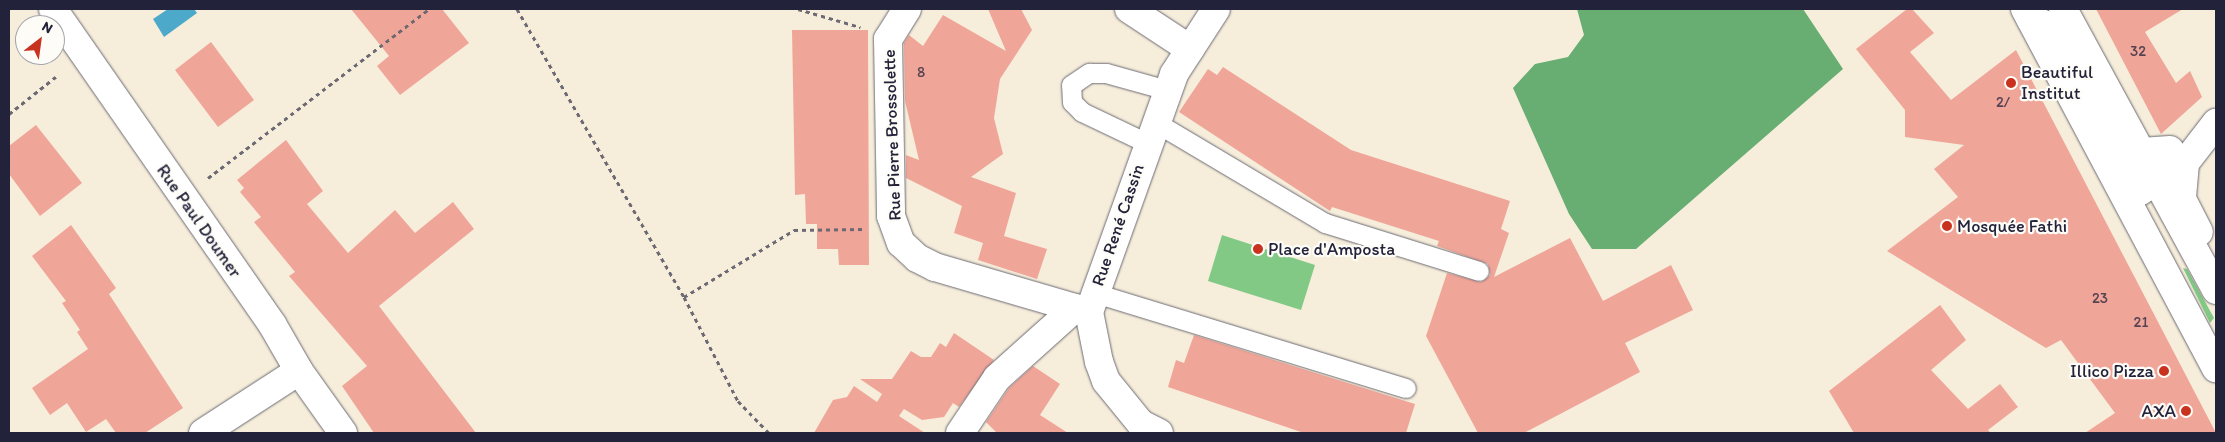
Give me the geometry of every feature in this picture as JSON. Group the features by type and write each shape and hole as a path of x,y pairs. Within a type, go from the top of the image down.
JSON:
{"street":[{"name":"Rue Paul Doumer","path":"53,9 182,198 272,324 299,370 343,433"},
{"name":"Rue Pierre Brossolette","path":"907,9 888,39 891,216 901,242 911,253 935,267 1086,305"},
{"path":"1129,9 1190,49"},
{"name":"Rue René Cassin","path":"1086,305 1167,90 1190,49 1216,9"},
{"path":"2063,9 2215,287"},
{"path":"2027,14 2139,206 2199,336 2216,368"},
{"path":"2139,206 2177,157 2216,113"},
{"path":"2141,152 2177,157 2216,122"},
{"path":"2177,157 2182,199 2214,262 2215,287"},
{"path":"960,433 997,378 1086,305 1099,362 1106,381 1141,424 1159,433"},
{"path":"203,433 299,370"}],"lane":[{"path":"1167,90 1106,73 1089,73 1071,85 1072,102 1082,112 1151,133 1325,224 1479,271"},
{"path":"1086,305 1406,388"}],"path":[{"path":"182,198 429,9"},
{"path":"517,9 684,297 738,401 769,433"},
{"path":"798,9 846,21 888,39"},
{"path":"9,114 84,54"},
{"path":"684,297 794,230 895,229"}],"green space":[{"path":"1577,9 1803,9 1843,69 1636,249 1592,249 1569,214 1513,88 1535,64 1568,57 1584,35"},
{"path":"1222,235 1315,265 1301,310 1208,281"},
{"path":"2183,268 2187,269 2214,318 2210,323"}],"water":[{"path":"168,9 194,9 197,13 164,37 153,19"}],"building":[{"path":"351,9 442,9 469,43 400,95 377,66 389,56"},
{"path":"988,9 1021,9 1032,30 1000,79 994,118 1003,154 971,177 1016,193 1004,236 1047,249 1037,279 978,260 983,243 954,233 962,206 906,178 906,155 919,160 905,101 904,43 909,35 923,46 943,15 1006,51"},
{"path":"1907,9 1912,9 1934,33 1910,52 1951,100 2016,50 2216,433 2085,433 2115,413 2061,340 2046,348 1887,251 1958,197 1934,169 1964,145 1905,137 1905,110 1856,49"},
{"path":"2096,9 2183,9 2145,32 2176,83 2190,71 2202,97 2161,134"},
{"path":"792,30 868,30 869,265 839,265 838,249 817,249 817,224 806,224 805,194 795,195"},
{"path":"211,42 254,100 218,127 175,70"},
{"path":"1223,67 1351,150 1510,201 1501,229 1509,233 1494,277 1570,238 1603,301 1671,265 1693,310 1625,343 1640,372 1524,433 1478,433 1426,336 1447,273 1481,282 1490,275 1488,264 1437,246 1439,241 1332,207 1330,211 1179,112 1208,69 1217,75"},
{"path":"36,125 82,183 40,216 9,174 9,146"},
{"path":"286,140 323,191 307,204 348,253 395,210 415,233 453,202 474,229 379,306 476,433 374,433 342,386 367,366 289,276 295,272 254,222 261,217 240,192 244,188 237,180"},
{"path":"71,225 116,288 109,294 183,408 145,433 116,433 106,419 86,432 67,403 50,415 32,388 88,349 77,332 80,330 62,303 66,301 32,256"},
{"path":"1940,305 1966,340 1931,370 1968,409 2000,384 2018,407 1988,430 1991,433 1854,433 1829,391"},
{"path":"954,333 994,360 959,407 953,403 944,417 922,420 904,409 899,416 925,433 814,433 833,400 847,397 854,386 877,402 882,394 860,379 892,379 911,351 921,357 931,357 940,343 946,347"},
{"path":"1194,335 1415,404 1406,433 1304,433 1168,387 1176,360 1184,363"},
{"path":"1033,366 1060,384 1040,415 1068,433 997,433 986,422 1009,388"}],"place":[{"name":"Beautiful Institut","path":"2011,83"},
{"name":"Mosquée Fathi","path":"1947,226"},
{"name":"Place d'Amposta","path":"1258,249"},
{"name":"Illico Pizza","path":"2164,371"},
{"name":"AXA","path":"2186,411"}]}
